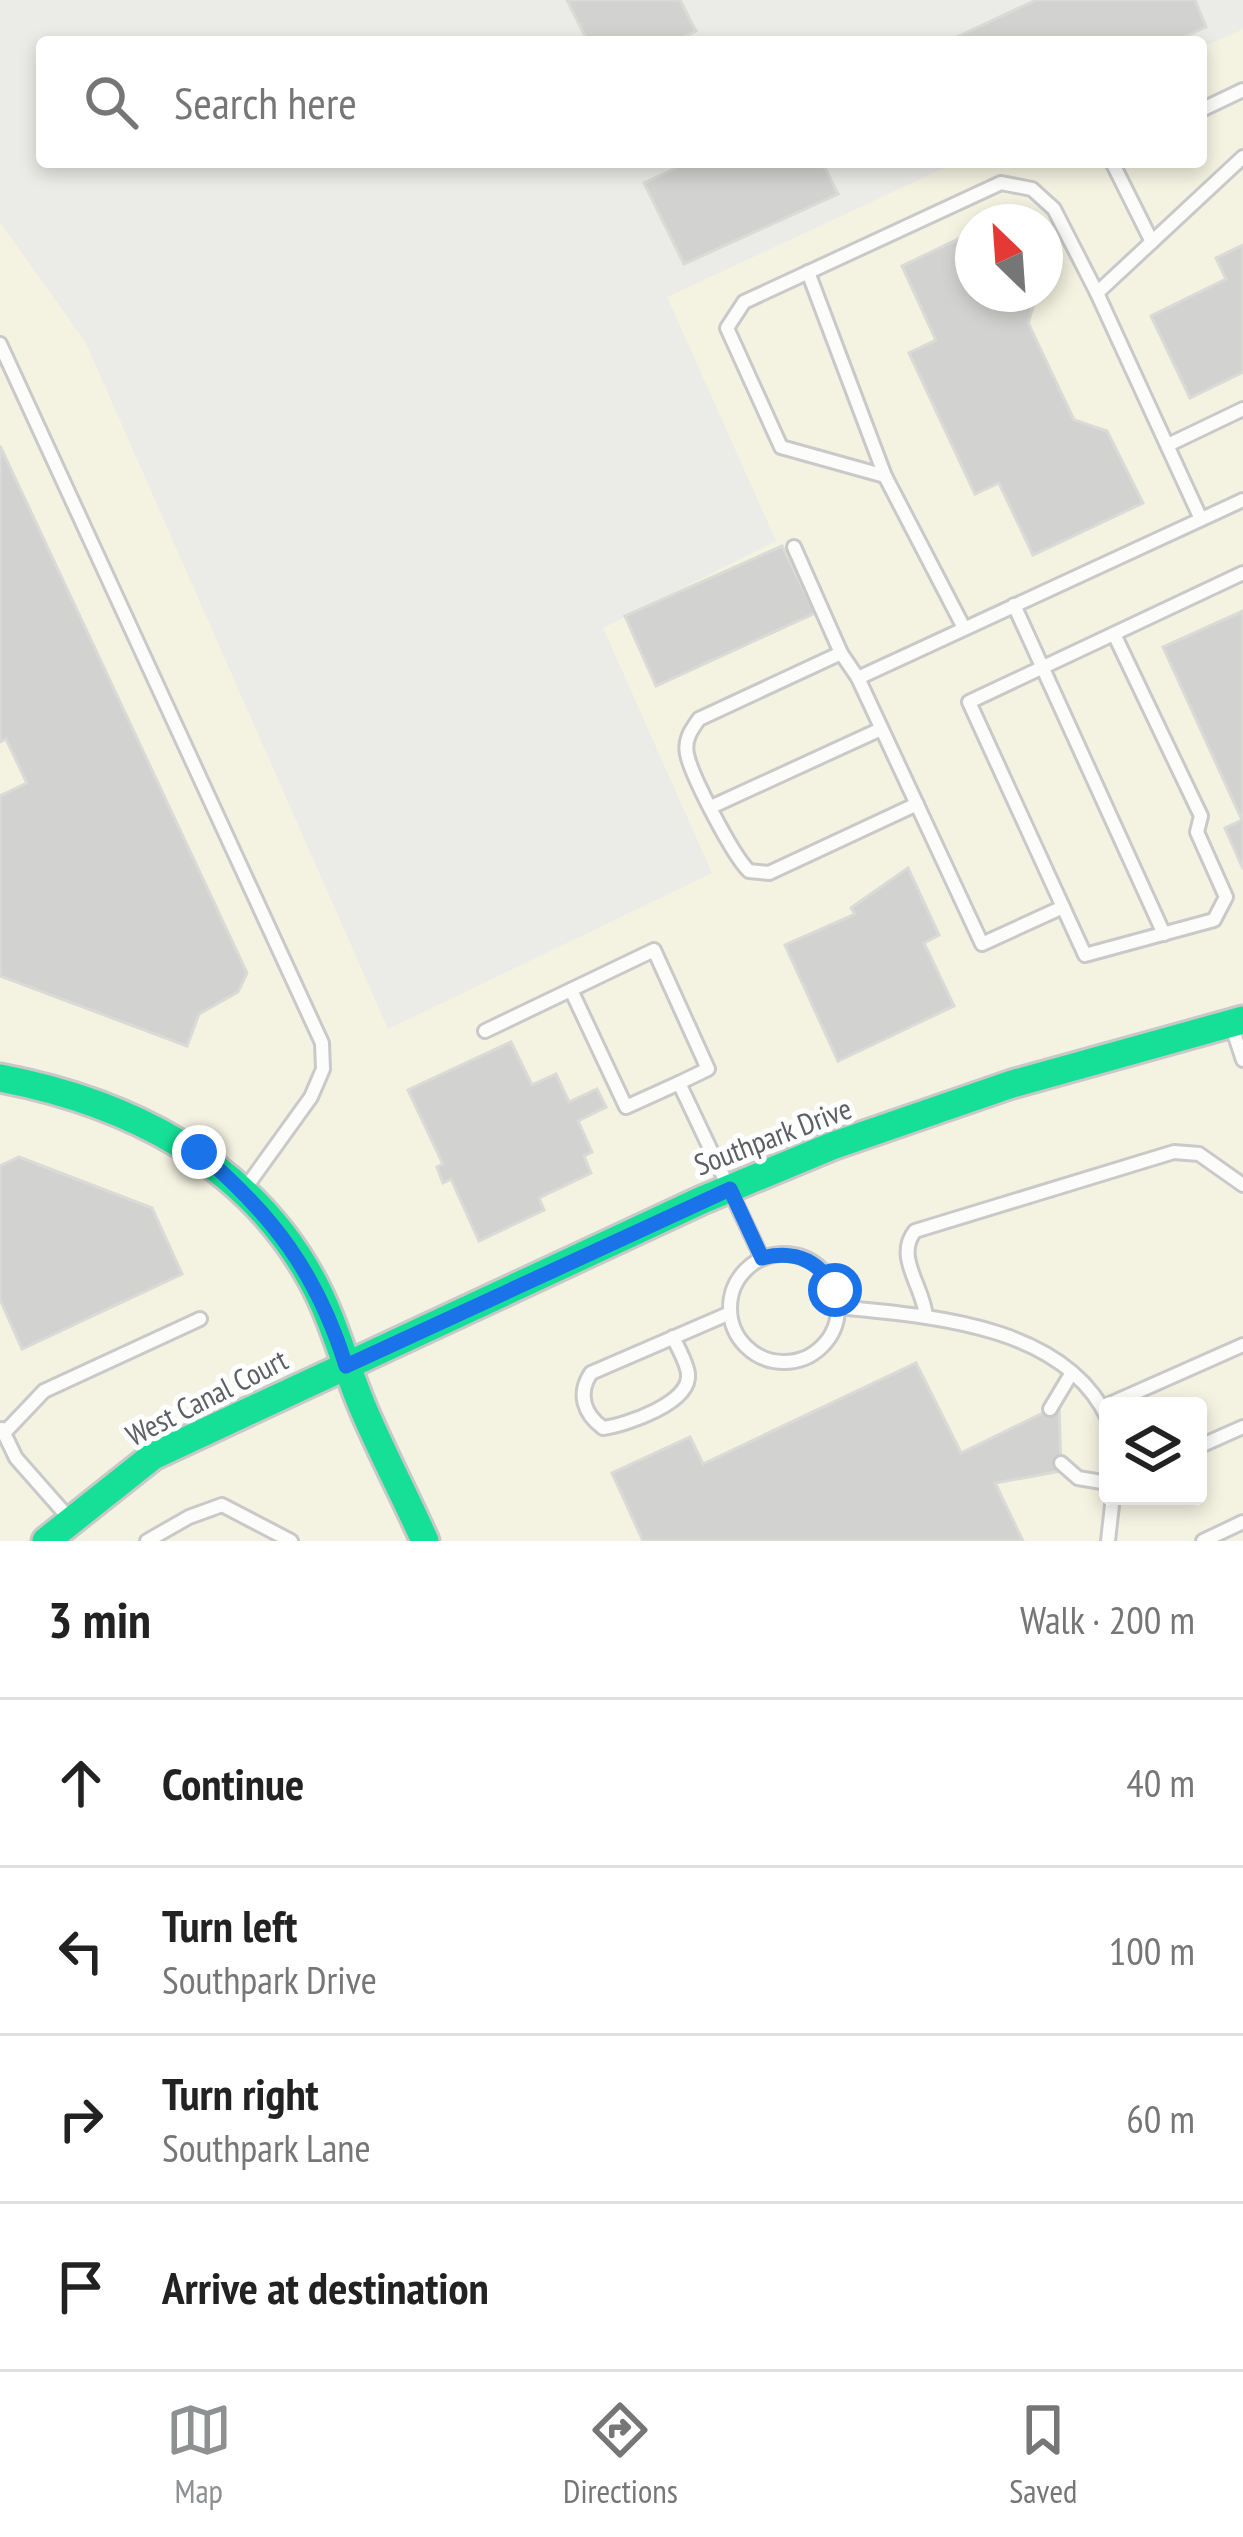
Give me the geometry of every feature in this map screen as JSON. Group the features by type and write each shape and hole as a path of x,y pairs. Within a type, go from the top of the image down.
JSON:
{"street":[{"name":"Southpark Drive","path":"346,1366 832,1146 1012,1084 1237,1022"},
{"path":"0,1078 113,1106 199,1152 243,1191 304,1264 425,1541"},
{"name":"West Canal Court","path":"46,1541 153,1456 346,1366"}],"lane":[{"path":"1207,107 1243,90"},
{"path":"1096,293 1243,157"},
{"path":"1115,168 1152,242"},
{"path":"885,476 781,448 727,328 744,302 1001,183 1032,189 1054,209 1202,519"},
{"path":"808,272 885,476 964,628"},
{"path":"0,344 322,1042 323,1069 311,1096 243,1191"},
{"path":"1168,445 1243,409"},
{"path":"858,678 1243,500"},
{"path":"794,547 982,944 1064,907"},
{"path":"1114,634 1201,816 1197,832 1226,897 1214,920 1085,955 969,702 1243,573"},
{"path":"1014,605 1164,934"},
{"path":"842,653 699,719 688,734 686,754 734,856 748,871 770,873 916,804"},
{"path":"711,807 881,728"},
{"path":"485,1031 654,950 708,1070 626,1107 571,990"},
{"path":"1237,1022 1243,1060"},
{"path":"679,1083 762,1258"},
{"path":"926,1317 906,1254 906,1241 915,1231 1174,1152 1199,1154 1243,1185"},
{"path":"779,1254 813,1263 827,1274 838,1307 836,1326 827,1342 796,1362 777,1362 744,1346 730,1313 737,1281 762,1258 779,1254"},
{"path":"838,1307 980,1326 1027,1344 1071,1374 1099,1403"},
{"path":"673,1337 688,1374 676,1400 617,1426 603,1428 590,1418 583,1384 591,1372 673,1337 730,1313"},
{"path":"73,1522 16,1458 2,1429 44,1391 200,1319"},
{"path":"1137,1397 1243,1345"},
{"path":"1050,1409 1071,1374"},
{"path":"1207,1443 1243,1427"},
{"path":"1061,1463 1078,1478 1099,1482"},
{"path":"147,1541 222,1505 290,1541"},
{"path":"1108,1541 1112,1505"},
{"path":"1203,1541 1243,1522"}],"shaded area":[{"path":"1243,29 1243,1541 0,1541 0,222 86,343 388,1029 712,873 603,628 776,541 667,297 944,168 1207,168 1207,45"}],"building":[{"path":"567,0 680,0 696,31 686,36 585,36"},
{"path":"1036,0 1195,0 1206,27 1186,36 959,36"},
{"path":"676,168 825,168 838,194 684,264 644,183"},
{"path":"955,241 955,312 1031,312 1028,323 1074,420 1107,431 1143,503 1033,555 999,483 975,494 909,353 936,340 902,266"},
{"path":"1243,245 1243,372 1190,398 1151,316 1226,279 1216,258"},
{"path":"0,446 247,973 238,992 199,1014 187,1046 0,976 0,796 27,783 6,739 0,742"},
{"path":"782,546 815,613 656,686 625,616"},
{"path":"1243,611 1243,869 1225,828 1242,820 1163,647"},
{"path":"908,868 939,935 924,943 954,1006 838,1061 785,945 855,914 851,908"},
{"path":"511,1042 532,1085 556,1074 569,1102 597,1089 606,1107 578,1121 592,1152 584,1156 591,1173 539,1198 544,1210 479,1241 451,1179 443,1183 437,1167 443,1164 408,1090"},
{"path":"19,1157 152,1208 182,1274 22,1349 0,1299 0,1166"},
{"path":"916,1363 961,1453 1059,1405 1061,1471 995,1483 1023,1541 643,1541 612,1473 690,1437 703,1464"}],"traffic: fast":[{"path":"46,1541 153,1456 702,1200 832,1146 1012,1084 1243,1020"},
{"path":"0,1078 93,1103 138,1121 219,1171 254,1202 285,1238 320,1295 363,1408 425,1541"}],"route":[{"path":"199,1152 266,1214 304,1264 330,1315 346,1366 730,1189 762,1258 779,1254 813,1263 827,1274 835,1290"}]}
